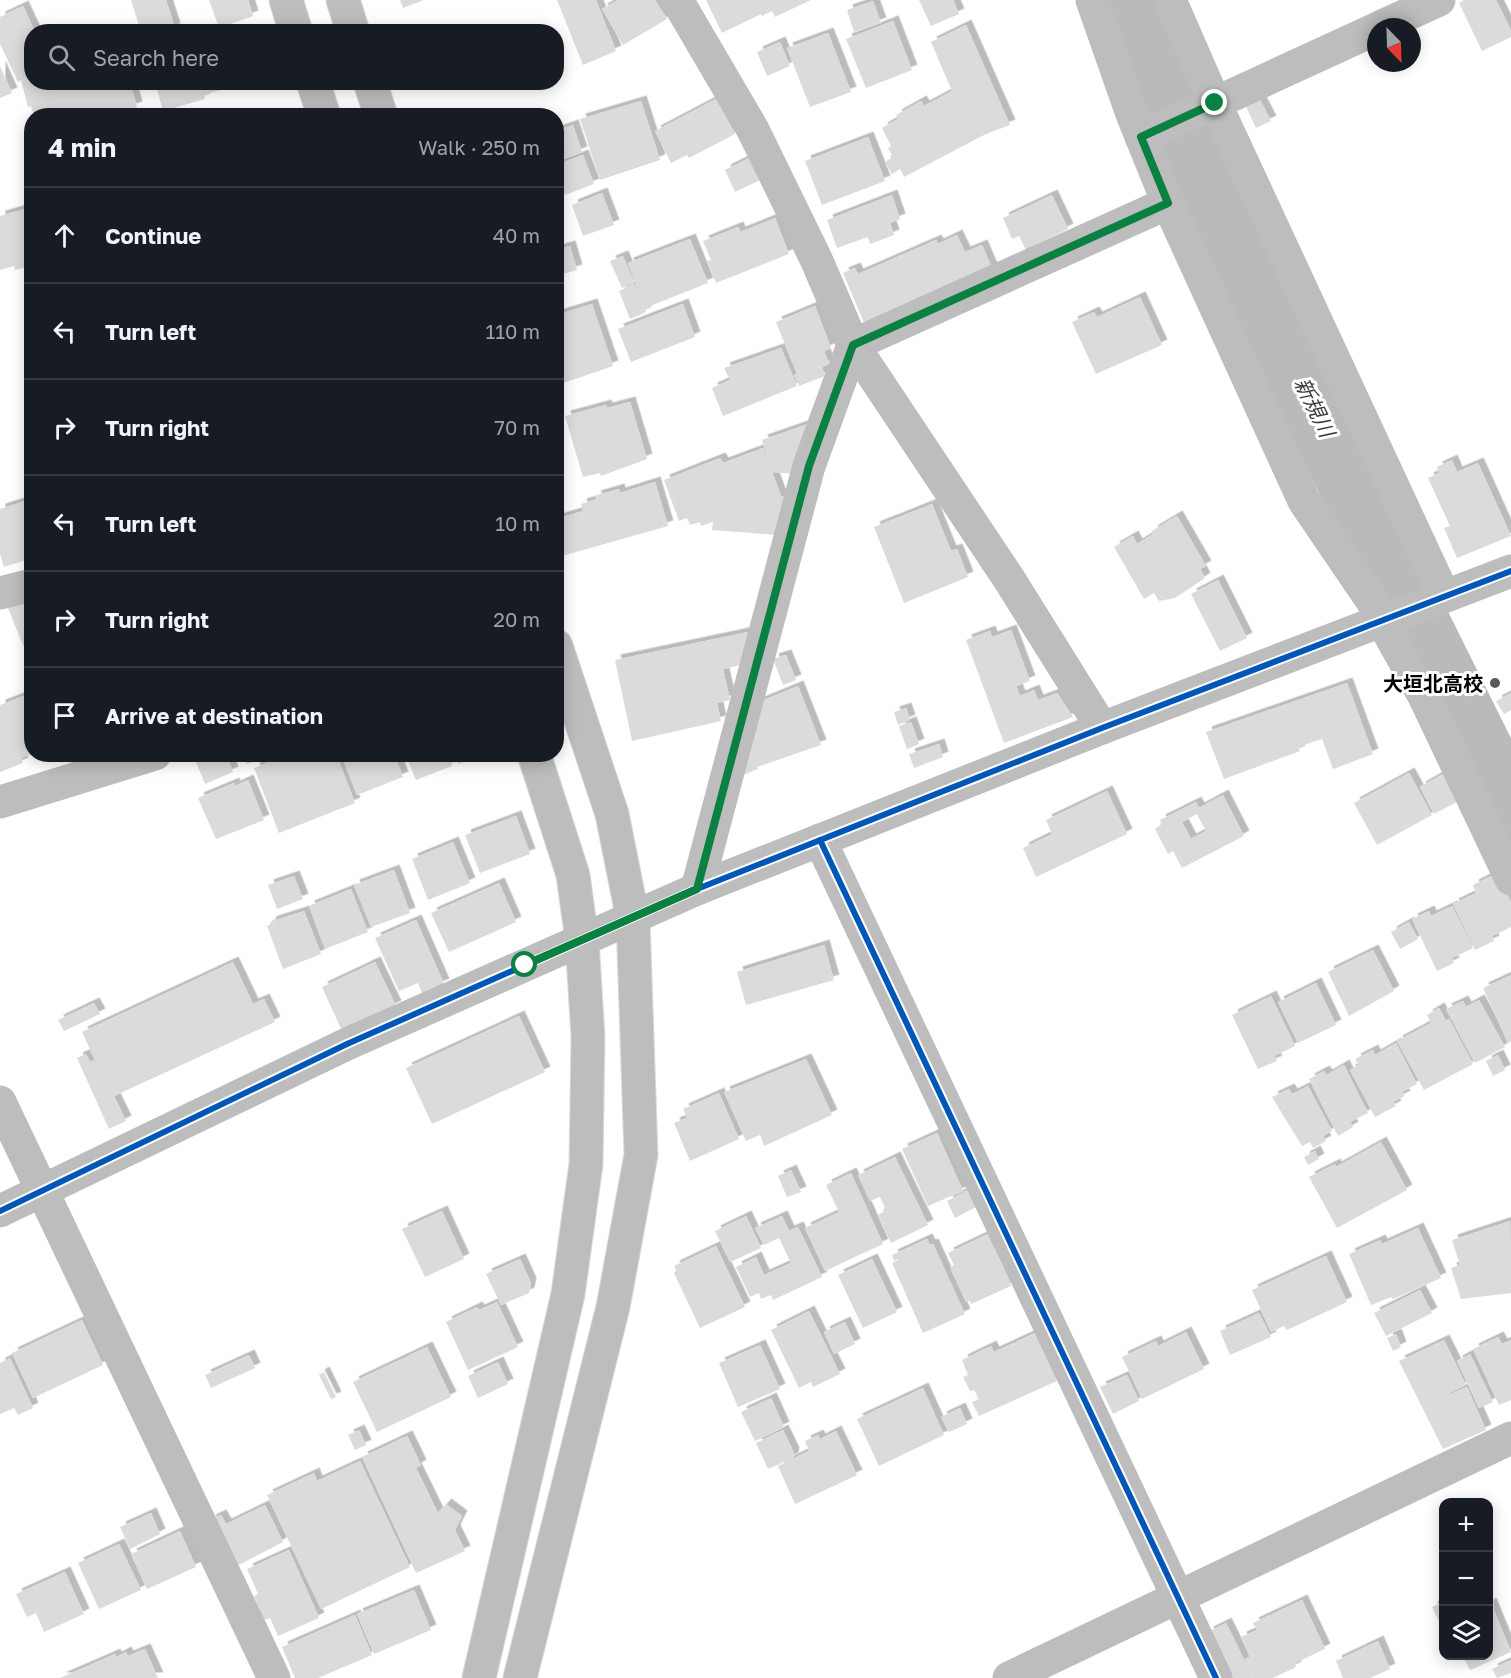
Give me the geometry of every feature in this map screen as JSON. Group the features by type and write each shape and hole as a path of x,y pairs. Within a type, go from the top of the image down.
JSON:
{"street":[{"path":"285,0 293,24"},
{"path":"343,0 350,24"},
{"path":"677,0 753,130 816,259 853,345 1009,579 1102,728"},
{"path":"1092,0 1141,137 1168,203 1304,501 1383,621 1424,696 1511,879"},
{"path":"1170,0 1437,599"},
{"path":"1400,18 1439,0"},
{"path":"1141,137 1367,33"},
{"path":"316,90 321,108"},
{"path":"373,90 378,108"},
{"path":"697,889 809,466 853,345 1168,203"},
{"path":"0,1211 347,1044 697,889 1102,728 1511,571"},
{"path":"0,593 24,587"},
{"path":"520,1678 613,1307 641,1155 633,919 612,814 564,670"},
{"path":"0,802 129,762"},
{"path":"479,1678 568,1294 586,1164 588,1037 582,940 573,875 537,762"},
{"path":"820,840 1216,1678"},
{"path":"0,1102 274,1678"},
{"path":"1009,1678 1511,1438"}],"building":[{"path":"131,0 166,0 174,24 138,24"},
{"path":"209,0 248,0 253,16 230,24 218,24"},
{"path":"400,0 424,0 403,8"},
{"path":"557,0 596,0 616,51 583,65"},
{"path":"618,0 655,0 667,19 623,45 602,9"},
{"path":"706,0 811,0 775,17 772,11 762,16 761,14 722,33"},
{"path":"919,0 953,0 959,14 931,26"},
{"path":"1464,0 1496,0 1511,31 1511,37 1482,51 1459,3"},
{"path":"873,1 881,23 854,32 847,10"},
{"path":"23,6 31,24 24,24 24,90 132,90 137,107 28,107 21,80 18,82 0,44 0,17"},
{"path":"893,21 912,70 866,88 846,39"},
{"path":"966,25 1010,125 986,134 904,177 900,169 892,174 885,162 893,157 888,148 891,146 882,128 898,119 896,115 921,101 924,106 952,91 931,42"},
{"path":"828,33 851,92 810,107 787,48"},
{"path":"780,42 790,66 767,76 757,52"},
{"path":"0,66 12,93 0,98"},
{"path":"157,90 221,90 204,95 205,99 174,108 162,108"},
{"path":"716,99 735,134 689,158 687,155 671,163 655,131"},
{"path":"1260,100 1271,121 1256,128 1246,107"},
{"path":"641,101 660,160 600,180 580,119"},
{"path":"573,125 582,152 564,158 564,128"},
{"path":"868,137 885,181 822,205 805,161"},
{"path":"583,155 594,184 565,195 564,162"},
{"path":"749,158 760,180 735,192 725,170"},
{"path":"602,193 614,225 583,236 572,205"},
{"path":"892,195 900,219 890,223 894,235 870,244 868,237 837,248 827,220"},
{"path":"1052,195 1068,229 1026,250 1019,236 1012,239 1003,218"},
{"path":"24,209 24,268 15,270 14,266 0,270 0,216"},
{"path":"775,218 789,254 716,283 707,261 711,260 703,241 738,227 740,232"},
{"path":"957,235 965,252 982,245 994,273 868,332 843,273 855,268 858,274 936,240 938,244"},
{"path":"690,239 708,283 645,308 646,312 630,319 619,291 634,284 642,301 628,263"},
{"path":"570,246 577,270 564,274 564,248"},
{"path":"623,256 634,283 622,288 610,261"},
{"path":"1140,297 1162,345 1096,374 1072,322 1094,312 1097,317"},
{"path":"592,304 613,366 564,383 564,313"},
{"path":"683,304 695,337 631,362 618,329"},
{"path":"815,306 831,348 824,351 829,364 822,367 825,376 799,386 794,375 797,374 776,322"},
{"path":"781,348 797,386 723,416 712,388 730,380 724,368"},
{"path":"630,402 647,459 601,476 600,473 583,477 565,416 606,405 607,408"},
{"path":"811,423 796,474 772,472 781,496 788,498 777,535 712,530 713,522 701,526 700,522 690,525 687,518 679,521 664,480 720,458 723,463 763,448 771,469 762,440"},
{"path":"1452,460 1457,472 1478,463 1511,536 1457,558 1444,528 1450,526 1428,478 1439,473 1437,467"},
{"path":"655,482 668,526 564,555 564,517 583,511 581,504 597,499 595,496 619,489 620,493"},
{"path":"24,502 24,561 4,567 0,554 0,509"},
{"path":"932,504 951,551 957,549 968,577 904,603 874,527"},
{"path":"1177,516 1206,566 1200,569 1205,578 1175,598 1159,601 1154,593 1144,599 1114,547 1133,536 1137,544 1153,534 1152,531"},
{"path":"1218,580 1247,638 1220,651 1191,594"},
{"path":"24,601 24,647 7,606"},
{"path":"1011,630 1030,681 1016,686 1020,696 1034,690 1038,700 1057,693 1073,717 1004,743 966,640 990,631 992,637"},
{"path":"748,632 741,665 723,669 730,700 717,703 721,721 632,741 615,660"},
{"path":"786,655 796,680 783,685 773,659"},
{"path":"1347,683 1373,754 1333,769 1322,739 1298,747 1300,751 1224,779 1206,732"},
{"path":"798,686 821,745 757,767 758,769 738,777 751,732 758,729 754,719 760,717 757,709 759,702"},
{"path":"1511,693 1511,710 1504,714 1496,701"},
{"path":"24,696 24,757 21,758 23,763 0,772 0,705"},
{"path":"906,708 910,720 898,725 894,712"},
{"path":"911,722 919,744 907,749 899,726"},
{"path":"939,744 943,757 914,768 909,754"},
{"path":"196,762 229,762 233,772 205,784"},
{"path":"269,762 339,762 355,803 279,833 254,768"},
{"path":"344,762 397,762 403,777 357,795"},
{"path":"408,762 450,762 452,766 416,780"},
{"path":"1409,773 1432,815 1377,845 1354,803"},
{"path":"1443,774 1457,802 1434,814 1420,787"},
{"path":"248,780 264,820 216,839 198,798 234,783 235,786"},
{"path":"1107,791 1127,834 1036,877 1023,848 1052,834 1046,820"},
{"path":"1223,795 1244,836 1182,868 1173,851 1168,854 1155,829 1162,824 1160,820 1196,802 1199,808","holes":["1197,814 1206,831 1191,839 1182,822"]},
{"path":"516,816 530,854 480,873 465,835"},
{"path":"453,842 470,883 428,900 412,859"},
{"path":"394,870 410,913 371,927 354,885"},
{"path":"1497,873 1511,902 1511,927 1492,936 1494,941 1475,950 1453,904 1476,893 1473,885"},
{"path":"294,876 303,899 277,909 268,885"},
{"path":"499,883 516,922 449,952 431,913"},
{"path":"351,889 368,932 325,949 309,906"},
{"path":"1452,906 1473,948 1452,958 1454,963 1437,971 1412,919 1429,911 1431,916"},
{"path":"304,911 321,954 283,969 267,926 271,924 270,922"},
{"path":"416,920 444,984 422,993 418,983 399,991 375,938"},
{"path":"1409,922 1418,939 1400,949 1391,932"},
{"path":"824,945 834,980 746,1005 737,972"},
{"path":"1373,950 1394,991 1349,1016 1328,972"},
{"path":"233,962 253,1004 264,999 275,1022 114,1096 126,1121 109,1129 77,1058 86,1054 90,1062 95,1060 82,1032"},
{"path":"375,962 396,1006 342,1031 322,987"},
{"path":"1511,975 1511,1041 1508,1043 1483,988"},
{"path":"1316,983 1336,1025 1298,1043 1278,1002"},
{"path":"1271,996 1295,1046 1274,1056 1277,1061 1258,1069 1232,1015"},
{"path":"1479,1000 1505,1047 1475,1063 1446,1009 1463,1001 1466,1007"},
{"path":"94,1003 100,1014 64,1031 58,1020"},
{"path":"1439,1008 1446,1021 1449,1019 1473,1064 1424,1090 1397,1041 1431,1023 1427,1015"},
{"path":"519,1016 545,1072 432,1124 406,1068"},
{"path":"1396,1043 1417,1084 1402,1092 1405,1096 1393,1102 1396,1106 1375,1117 1350,1070 1359,1065 1355,1059 1373,1050 1375,1055"},
{"path":"1498,1055 1505,1070 1493,1076 1486,1061"},
{"path":"806,1059 832,1115 764,1146 760,1135 746,1141 724,1092"},
{"path":"1344,1065 1368,1113 1350,1122 1353,1127 1338,1136 1309,1079 1324,1071 1327,1075"},
{"path":"1308,1086 1332,1131 1323,1136 1326,1141 1313,1148 1310,1142 1302,1146 1272,1097 1289,1089 1292,1094"},
{"path":"719,1093 739,1139 690,1161 674,1123 687,1118 683,1109"},
{"path":"937,1133 963,1191 928,1206 902,1149"},
{"path":"1381,1142 1407,1190 1337,1228 1309,1177 1335,1164 1336,1167"},
{"path":"1315,1151 1319,1159 1308,1165 1304,1157"},
{"path":"895,1157 928,1225 891,1243 878,1215 886,1210 880,1197 870,1201 858,1175"},
{"path":"791,1170 801,1192 787,1197 778,1176"},
{"path":"851,1173 883,1244 825,1271 805,1228 839,1212 826,1185"},
{"path":"970,1189 978,1206 955,1218 947,1201"},
{"path":"442,1211 464,1259 425,1277 402,1229"},
{"path":"746,1216 761,1248 730,1262 715,1231"},
{"path":"782,1216 789,1231 798,1227 822,1277 773,1300 771,1295 761,1299 759,1293 750,1297 736,1267 756,1257 764,1275 791,1263 779,1238 764,1245 755,1228"},
{"path":"1510,1221 1511,1293 1461,1299 1451,1268 1460,1265 1452,1240"},
{"path":"1418,1228 1441,1278 1393,1299 1391,1297 1371,1305 1349,1254 1380,1240 1382,1244"},
{"path":"988,1234 994,1249 998,1247 1012,1278 1009,1279 1011,1286 971,1304 970,1301 966,1302 950,1267 954,1265 948,1253"},
{"path":"927,1239 930,1245 933,1244 965,1314 923,1333 892,1263 917,1252 894,1261 892,1255"},
{"path":"716,1246 745,1307 700,1328 674,1273 676,1271 674,1266"},
{"path":"1326,1256 1347,1302 1287,1330 1284,1326 1271,1332 1252,1290"},
{"path":"520,1259 531,1283 529,1293 501,1305 486,1274"},
{"path":"872,1259 897,1312 863,1328 838,1275"},
{"path":"1420,1290 1432,1313 1386,1336 1374,1313"},
{"path":"497,1302 518,1347 468,1370 446,1322 477,1307 479,1310"},
{"path":"809,1311 840,1374 813,1387 811,1382 799,1388 771,1330"},
{"path":"1259,1313 1271,1337 1230,1355 1220,1331"},
{"path":"82,1320 103,1365 33,1398 12,1353"},
{"path":"845,1322 855,1344 834,1354 824,1332"},
{"path":"1186,1332 1204,1369 1142,1399 1122,1357 1156,1341 1158,1346"},
{"path":"1035,1333 1057,1381 979,1416 972,1402 979,1399 974,1390 970,1391 963,1377 968,1375 962,1360 991,1346 994,1352"},
{"path":"1396,1334 1401,1347 1393,1351 1387,1338"},
{"path":"1498,1337 1502,1344 1511,1340 1511,1400 1499,1405 1473,1349"},
{"path":"1444,1340 1466,1385 1426,1405 1467,1387 1486,1430 1443,1449 1399,1361"},
{"path":"760,1345 780,1389 738,1407 719,1363"},
{"path":"427,1347 451,1397 377,1432 353,1382"},
{"path":"1470,1354 1493,1402 1479,1408 1457,1361"},
{"path":"249,1355 255,1368 211,1388 205,1375"},
{"path":"10,1358 33,1408 18,1415 14,1408 0,1414 0,1363"},
{"path":"498,1362 508,1384 478,1398 468,1376"},
{"path":"324,1372 336,1397 331,1399 319,1375"},
{"path":"1127,1375 1139,1401 1113,1414 1100,1387"},
{"path":"923,1388 944,1435 879,1466 857,1419"},
{"path":"771,1398 784,1427 755,1441 741,1412"},
{"path":"960,1408 967,1424 949,1432 941,1417"},
{"path":"359,1430 366,1445 355,1450 348,1435"},
{"path":"783,1430 794,1453 793,1458 768,1469 756,1443"},
{"path":"836,1431 857,1475 795,1504 778,1466 809,1451 805,1441 818,1435 820,1439"},
{"path":"407,1436 421,1465 416,1468 438,1513 446,1504 462,1516 455,1530 465,1551 416,1573 362,1457"},
{"path":"360,1461 410,1567 321,1609 267,1495 314,1473 317,1481"},
{"path":"265,1505 283,1542 233,1568 210,1520 221,1515 226,1524"},
{"path":"151,1513 160,1534 130,1549 120,1527"},
{"path":"180,1531 196,1567 147,1589 131,1554"},
{"path":"119,1544 141,1590 99,1609 78,1563"},
{"path":"289,1550 319,1618 278,1636 270,1618 264,1620 254,1596 258,1594 247,1569"},
{"path":"65,1572 84,1614 44,1632 36,1613 27,1617 16,1594"},
{"path":"414,1590 431,1630 374,1654 357,1614"},
{"path":"1302,1600 1325,1649 1295,1663 1296,1667 1273,1678 1253,1678 1245,1659 1250,1657 1241,1637 1257,1630 1253,1623"},
{"path":"1439,1604 1439,1620 1438,1620 1432,1607"},
{"path":"1493,1608 1511,1652 1493,1660"},
{"path":"355,1615 372,1655 318,1678 295,1678 282,1647"},
{"path":"1226,1623 1253,1678 1230,1678 1208,1632"},
{"path":"1378,1641 1390,1669 1370,1678 1343,1678 1336,1661"},
{"path":"145,1649 158,1678 60,1678 115,1654 116,1657 126,1652 128,1656"},
{"path":"1465,1660 1493,1660 1470,1670"},
{"path":"1511,1660 1511,1673 1497,1678 1492,1669"}],"waterway":[{"name":"新規川","path":"1129,0 1169,108 1345,475 1511,809"}],"cycle path":[{"path":"0,1211 347,1044 697,889 1102,728 1511,571"},
{"path":"820,840 1216,1678"}],"place":[{"name":"大垣北高校","path":"1495,683"}],"route":[{"path":"525,965 697,889 809,466 853,345 1168,203 1141,137 1215,103"}]}
